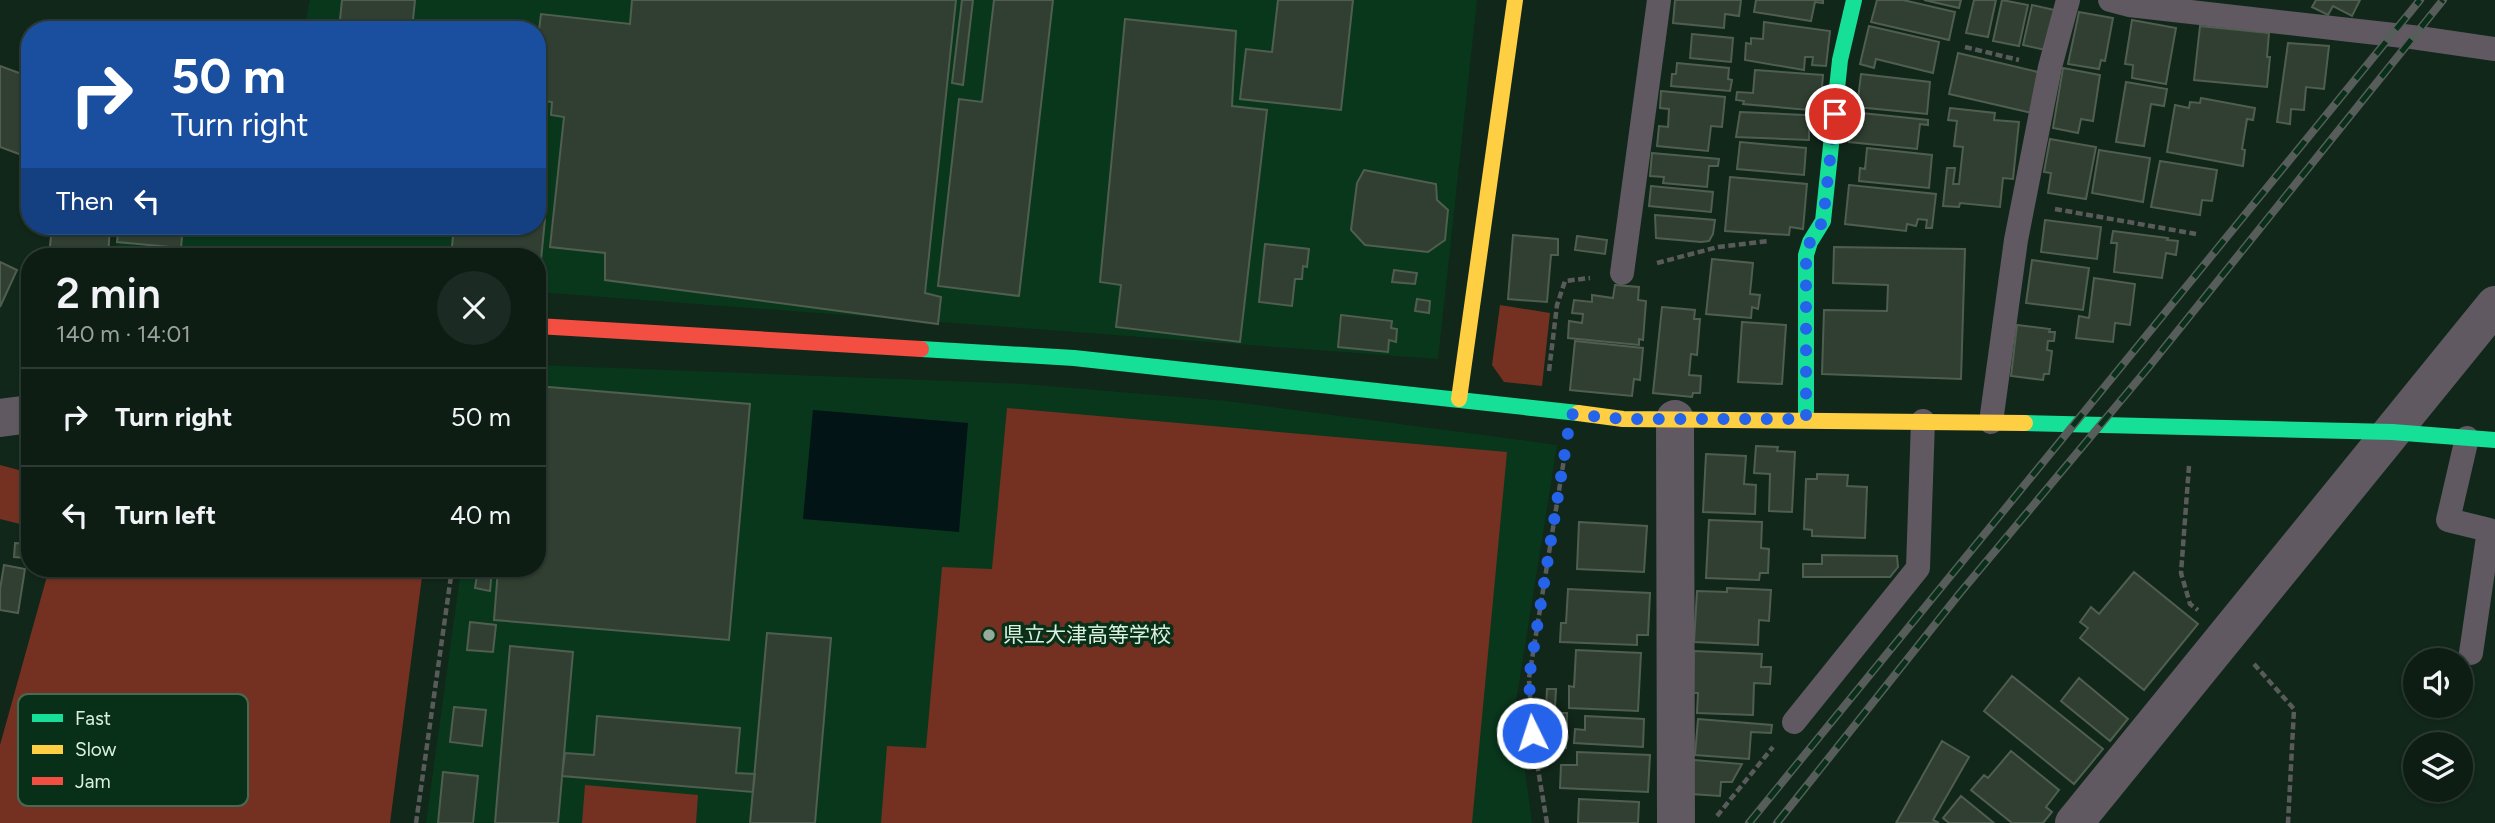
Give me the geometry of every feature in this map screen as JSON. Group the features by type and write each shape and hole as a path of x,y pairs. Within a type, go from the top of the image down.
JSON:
{"street":[{"path":"1459,399 1515,0"},
{"path":"1806,419 1806,255 1810,242 1823,221 1840,60 1854,0"},
{"path":"2074,823 2495,305"},
{"path":"546,327 1074,358 1623,419 1991,422 2392,432 2495,440"},
{"path":"0,418 21,415"},
{"path":"1675,419 1676,823"}],"lane":[{"path":"1622,273 1659,0"},
{"path":"1991,422 2016,240 2050,67 2068,0"},
{"path":"2110,0 2129,5 2495,49"},
{"path":"1794,722 1918,568 1923,421"},
{"path":"2466,438 2448,520 2490,530 2472,648"}],"path":[{"path":"1965,47 2050,67"},
{"path":"2023,203 2196,234"},
{"path":"1548,823 1532,733 1529,678 1571,414"},
{"path":"2192,427 2181,573 2190,604 2227,634 2294,709 2287,823"},
{"path":"416,823 451,577"},
{"path":"1711,823 1794,722"}],"shaded area":[{"path":"310,0 1477,0 1438,359 546,293 546,248 116,248 117,235 546,235 546,21 306,21"},
{"path":"1500,305 1550,313 1542,386 1504,382 1492,365"},
{"name":"県立大津高等学校","path":"546,365 1024,384 1227,401 1557,445 1516,702 1532,823 426,823 460,577 546,577"},
{"path":"1007,408 1507,452 1472,823 881,823 887,746 926,748 942,567 992,569"},
{"path":"813,410 968,423 959,532 803,519"},
{"path":"0,465 21,471 21,520 20,524 0,519"},
{"path":"47,577 422,577 390,823 0,823 0,745"},
{"path":"585,785 698,795 696,823 582,823"}],"building":[{"path":"342,0 415,0 413,21 340,21"},
{"path":"632,0 956,0 925,293 941,297 938,324 605,280 605,253 550,247 564,117 551,115 552,102 546,101 546,21 540,21 541,14 630,24"},
{"path":"962,0 973,0 963,85 952,83"},
{"path":"994,0 1053,0 1019,296 938,286 959,99 982,102"},
{"path":"1278,0 1353,0 1341,110 1240,99 1246,49 1272,52"},
{"path":"1675,0 1741,0 1739,16 1725,14 1724,28 1673,23"},
{"path":"1756,0 1823,0 1823,3 1815,2 1811,21 1754,12"},
{"path":"1877,0 1903,0 1955,12 1949,40 1871,22"},
{"path":"1924,0 1961,0 1959,8"},
{"path":"1974,0 1996,0 1988,37 1966,33"},
{"path":"2002,0 2028,5 2019,46 1993,41"},
{"path":"2316,0 2360,0 2352,16 2333,6 2328,15 2312,7"},
{"path":"2032,5 2059,11 2050,51 2023,45"},
{"path":"2079,12 2113,18 2105,61 2101,60 2099,69 2068,64"},
{"path":"1125,19 1236,31 1232,106 1267,110 1240,342 1116,327 1121,285 1100,282"},
{"path":"2132,20 2176,28 2166,84 2132,78 2133,65 2125,64"},
{"path":"1764,22 1830,31 1826,66 1812,65 1813,57 1805,57 1804,70 1745,60 1746,43 1751,44 1751,38 1763,39"},
{"path":"1869,26 1939,42 1933,73 1876,59 1874,68 1860,64"},
{"path":"2200,26 2269,33 2267,87 2194,80"},
{"path":"1692,34 1733,38 1731,62 1690,58"},
{"path":"2288,43 2329,46 2324,89 2306,87 2304,110 2291,109 2290,124 2277,122"},
{"path":"1958,53 2042,73 2032,113 1949,94"},
{"path":"1677,63 1729,68 1728,79 1732,80 1730,91 1671,86"},
{"path":"0,66 21,74 21,155 0,147"},
{"path":"2063,68 2100,75 2093,121 2081,119 2078,133 2053,128"},
{"path":"1755,70 1823,75 1820,111 1743,104 1744,101 1736,100 1737,92 1753,93"},
{"path":"1861,74 1930,82 1927,114 1857,107"},
{"path":"2126,82 2167,89 2164,106 2151,104 2144,146 2116,142"},
{"path":"1661,91 1725,97 1722,127 1711,126 1708,151 1657,146 1659,126 1668,127 1669,109 1660,108"},
{"path":"2201,98 2255,108 2253,120 2247,119 2242,149 2245,150 2243,166 2167,152 2175,105 2189,108 2190,102 2200,103"},
{"path":"1950,108 1995,113 1994,120 2019,122 2013,179 2003,178 2000,207 1960,203 1959,207 1943,206 1947,168 1955,168 1953,184 1959,184 1963,147 1954,146 1957,121 1948,120"},
{"path":"1740,112 1817,116 1815,125 1809,124 1809,140 1736,137"},
{"path":"1852,112 1928,120 1928,125 1920,124 1917,149 1849,142"},
{"path":"2050,139 2096,147 2086,199 2048,193 2051,173 2044,172"},
{"path":"1740,142 1806,148 1804,175 1737,169"},
{"path":"1867,148 1932,155 1929,188 1859,181 1860,168 1865,169"},
{"path":"2099,150 2150,158 2143,202 2092,193"},
{"path":"1652,153 1719,159 1718,166 1709,166 1707,187 1663,183 1664,177 1650,176"},
{"path":"2160,161 2217,170 2212,201 2202,200 2200,215 2151,207"},
{"path":"1364,170 1436,184 1437,200 1448,210 1445,240 1428,252 1365,245 1351,230 1357,183"},
{"path":"1730,177 1807,184 1803,229 1790,227 1789,235 1725,231"},
{"path":"1849,185 1936,194 1932,228 1926,228 1927,220 1918,219 1916,226 1907,224 1906,231 1845,224"},
{"path":"1651,186 1713,192 1711,212 1649,206"},
{"path":"1655,215 1715,220 1713,234 1709,241 1701,242 1656,238"},
{"path":"2045,220 2101,227 2097,259 2041,252"},
{"path":"2113,231 2178,241 2176,255 2166,253 2162,278 2114,272 2117,243 2111,243"},
{"path":"51,235 109,235 109,248 50,248"},
{"path":"118,235 182,235 181,248 117,242"},
{"path":"453,235 543,235 542,248 452,248"},
{"path":"1513,235 1558,239 1558,255 1551,255 1547,302 1508,299"},
{"path":"1577,236 1607,240 1605,254 1575,250"},
{"path":"1265,244 1309,249 1307,267 1303,266 1302,279 1295,279 1292,306 1259,302"},
{"path":"1834,247 1965,249 1961,379 1822,374 1824,310 1887,311 1888,285 1833,283"},
{"path":"1712,259 1753,263 1750,294 1760,295 1758,309 1752,307 1751,318 1706,314"},
{"path":"2032,260 2089,268 2083,310 2026,303"},
{"path":"0,262 17,270 0,307"},
{"path":"1394,270 1417,273 1415,284 1392,282"},
{"path":"2094,278 2135,284 2130,325 2115,323 2113,342 2076,338 2079,316 2089,318"},
{"path":"1615,285 1639,287 1638,300 1646,301 1643,340 1639,339 1639,345 1568,338 1569,321 1582,323 1583,314 1572,313 1574,300 1592,302 1592,295 1613,298"},
{"path":"1417,299 1430,301 1429,313 1415,311"},
{"path":"1662,307 1695,310 1694,319 1700,319 1697,355 1691,354 1689,375 1701,376 1700,393 1693,393 1692,397 1653,393"},
{"path":"1341,315 1392,321 1391,328 1397,329 1396,342 1389,340 1388,352 1338,347"},
{"path":"1742,322 1786,325 1782,384 1738,382"},
{"path":"2017,325 2055,332 2054,341 2048,341 2047,350 2052,351 2049,374 2044,374 2043,380 2011,376"},
{"path":"1575,341 1643,348 1640,380 1634,379 1632,396 1570,390"},
{"path":"546,387 750,404 729,640 494,620 497,577 546,577"},
{"path":"1756,446 1778,447 1777,451 1795,452 1792,512 1769,511 1770,474 1754,473"},
{"path":"1706,454 1746,456 1744,484 1756,485 1755,514 1703,512"},
{"path":"1817,474 1848,475 1847,486 1867,487 1865,538 1812,536 1812,530 1804,529 1806,479 1817,479"},
{"path":"1709,520 1762,522 1761,548 1769,549 1768,573 1760,573 1759,580 1706,578"},
{"path":"1579,522 1647,526 1644,572 1577,569"},
{"path":"15,543 21,544 21,558 14,557"},
{"path":"1822,555 1897,556 1898,567 1890,577 1803,577 1803,564 1822,564"},
{"path":"4,565 21,568 21,577 24,577 18,613 0,610"},
{"path":"2134,572 2198,624 2144,690 2080,638 2088,628 2080,622 2091,607 2099,614"},
{"path":"477,577 491,577 490,591 475,588"},
{"path":"1727,588 1771,590 1769,621 1759,620 1758,645 1694,642 1697,591 1727,592"},
{"path":"1568,589 1650,593 1648,635 1637,635 1637,645 1560,642 1561,623 1566,623"},
{"path":"470,622 496,625 493,652 467,650"},
{"path":"767,633 831,638 815,823 750,823"},
{"path":"510,646 573,652 558,823 495,823"},
{"path":"1576,650 1641,653 1638,711 1569,708 1569,686 1574,687"},
{"path":"1694,651 1762,654 1761,667 1771,667 1770,684 1754,683 1753,715 1697,713 1698,693 1693,693"},
{"path":"2012,676 2103,749 2074,784 1984,711"},
{"path":"2079,678 2128,719 2110,741 2061,701"},
{"path":"1547,689 1556,689 1555,708 1546,707"},
{"path":"454,707 486,710 482,746 450,742"},
{"path":"1552,713 1567,713 1566,748 1551,748"},
{"path":"597,716 740,728 736,773 755,774 753,792 562,776 565,753 594,755"},
{"path":"1585,716 1644,719 1643,747 1574,743 1575,729 1585,730"},
{"path":"1698,719 1772,725 1771,733 1751,732 1749,759 1695,755"},
{"path":"1942,741 1969,757 1933,820 1939,823 1896,823"},
{"path":"2011,751 2059,790 2046,807 2052,812 2043,823 2012,823 1971,790 1984,775 1988,778"},
{"path":"1577,752 1650,755 1648,792 1560,788 1561,765 1577,765"},
{"path":"1694,760 1742,764 1732,782 1721,782 1720,796 1691,794"},
{"path":"443,772 478,776 473,823 438,823"},
{"path":"1961,796 1994,823 1949,823 1943,818"},
{"path":"1579,799 1639,802 1638,823 1578,823"}],"railway":[{"path":"1749,823 2420,0"},
{"path":"1777,823 1960,593 2148,368 2443,0"}],"traffic: fast":[{"path":"1806,419 1806,255 1810,242 1823,221 1840,60 1854,0"},
{"path":"921,349 1074,358 1578,413"},
{"path":"2025,423 2392,432 2495,440"}],"traffic: slow":[{"path":"1459,399 1515,0"},
{"path":"1578,413 1623,419 2025,423"}],"traffic: jam":[{"path":"546,327 921,349"}],"place":[{"name":"県立大津高等学校","path":"989,635"}],"route":[{"path":"1532,733 1529,678 1571,414 1623,419 1806,419 1806,255 1810,242 1823,221 1835,114"}]}
